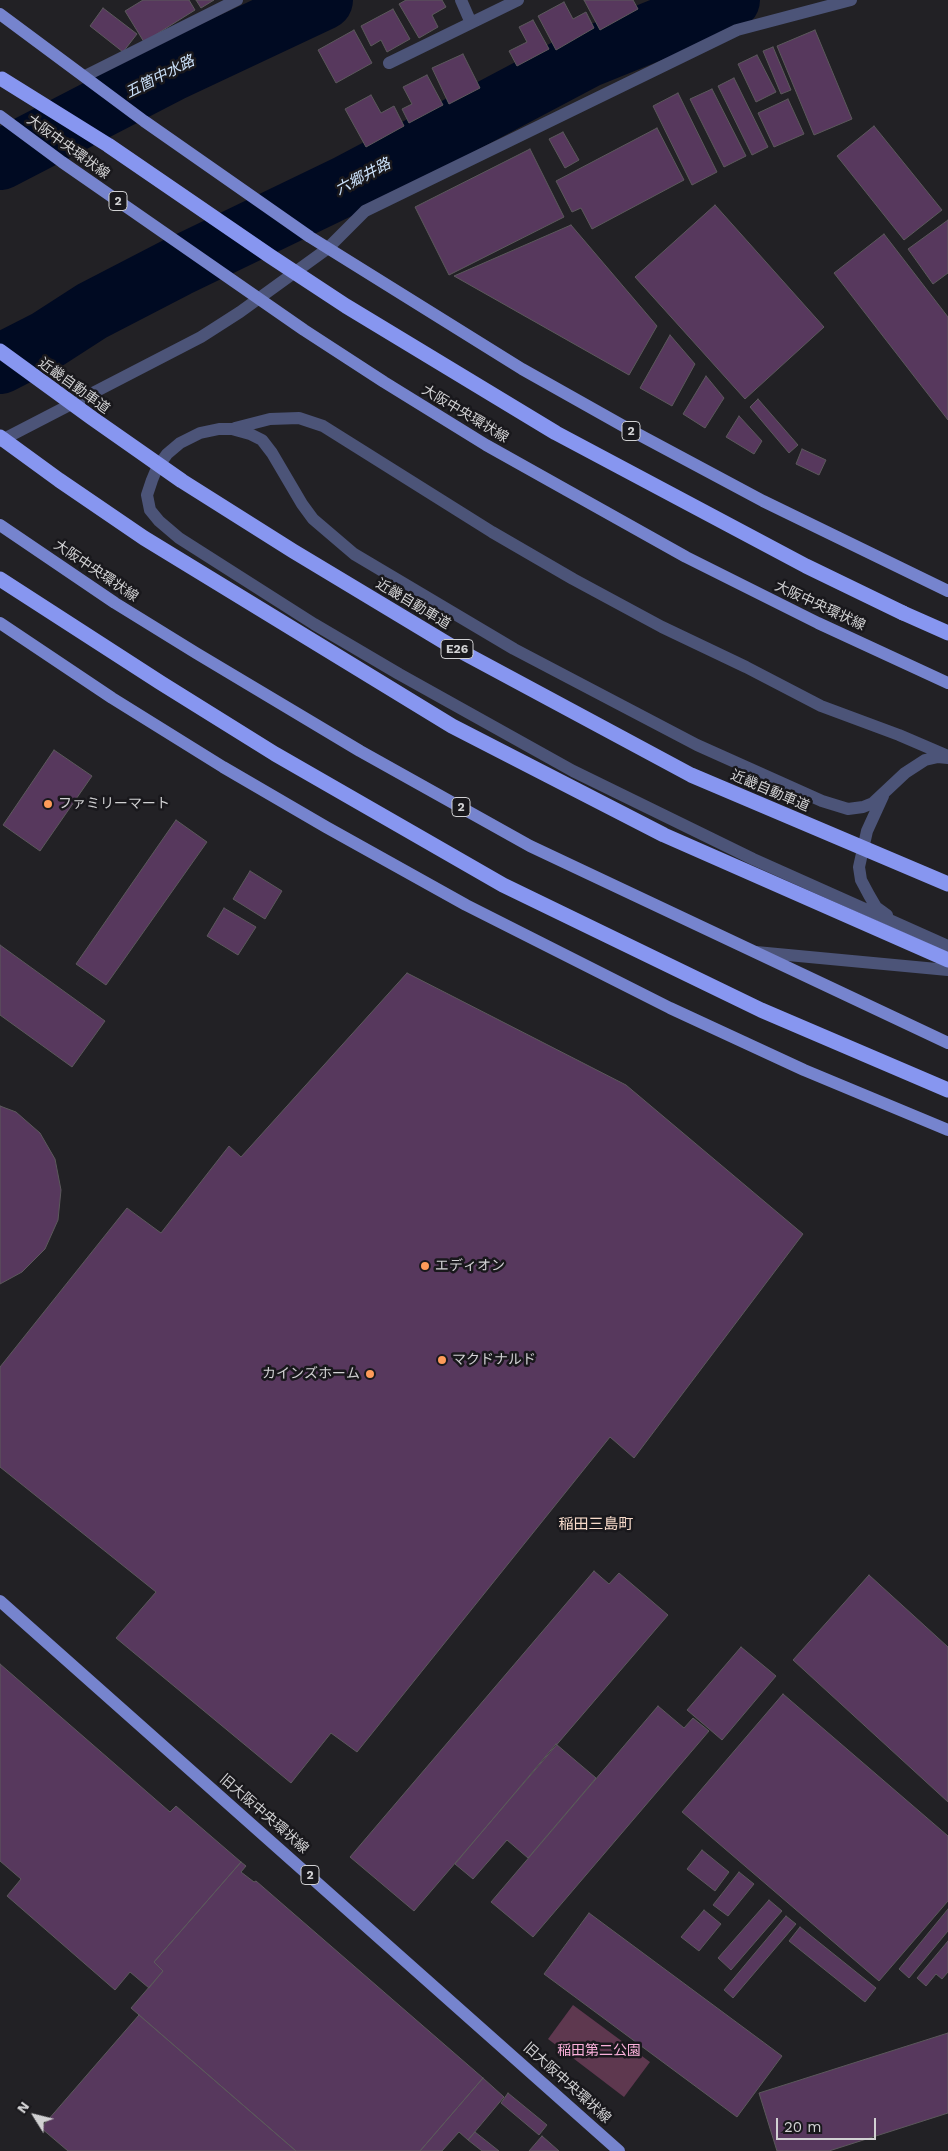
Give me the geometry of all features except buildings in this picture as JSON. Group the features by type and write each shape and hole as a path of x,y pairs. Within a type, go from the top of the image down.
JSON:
{"highway":[{"path":"0,78 108,145 346,306 556,433 806,566 948,633"},
{"name":"近畿自動車道","path":"0,352 182,481 293,551 451,646 691,775 948,884"},
{"path":"0,436 59,480 144,538 452,726 664,835 948,960"},
{"path":"0,579 161,684 275,754 504,885 761,1010 948,1090"}],"main road":[{"name":"2","path":"0,14 144,121 327,249 522,368 634,432 763,501 948,591"},
{"name":"大阪中央環状線","path":"4,119 62,162 258,298 384,382 486,445 586,502 729,579 948,682"},
{"name":"大阪中央環状線","path":"0,525 140,618 360,751 530,846 948,1043"},
{"path":"0,623 112,698 223,767 466,905 670,1008 804,1070 948,1130"},
{"name":"旧大阪中央環状線","path":"0,1601 546,2083 619,2151"}],"street":[{"path":"87,78 237,0"},
{"path":"461,0 471,23"},
{"path":"389,63 518,0"},
{"path":"0,441 201,337 327,249 365,211 737,30 850,0"},
{"path":"232,429 270,419 299,418 323,426 492,532 573,579 662,627 746,667 821,706 899,735 948,757"},
{"path":"948,757 925,760 905,773 885,794 873,803 863,807 848,809 822,801 697,745 514,648 354,554 313,519 262,440 250,434 232,429 219,428 200,433 180,443 157,468 148,495 150,510 159,521 179,538 322,629 565,767 745,855 948,946"},
{"path":"885,794 874,813 862,848 859,867 861,880 876,907 905,927"},
{"path":"755,952 948,970"}],"green space":[{"name":"稲田第二公園","path":"573,2005 650,2062 624,2097 548,2039"}],"waterway":[{"name":"五箇中水路","path":"0,160 172,71 323,0"},
{"name":"六郷井路","path":"0,364 47,340 92,311 177,267 347,185 587,58 730,0"}],"place":[{"name":"ファミリーマート","path":"48,804"},
{"name":"エディオン","path":"425,1266"},
{"name":"マクドナルド","path":"442,1360"},
{"name":"カインズホーム","path":"370,1374"}],"district":[{"name":"稲田三島町","path":"596,1525"}]}
